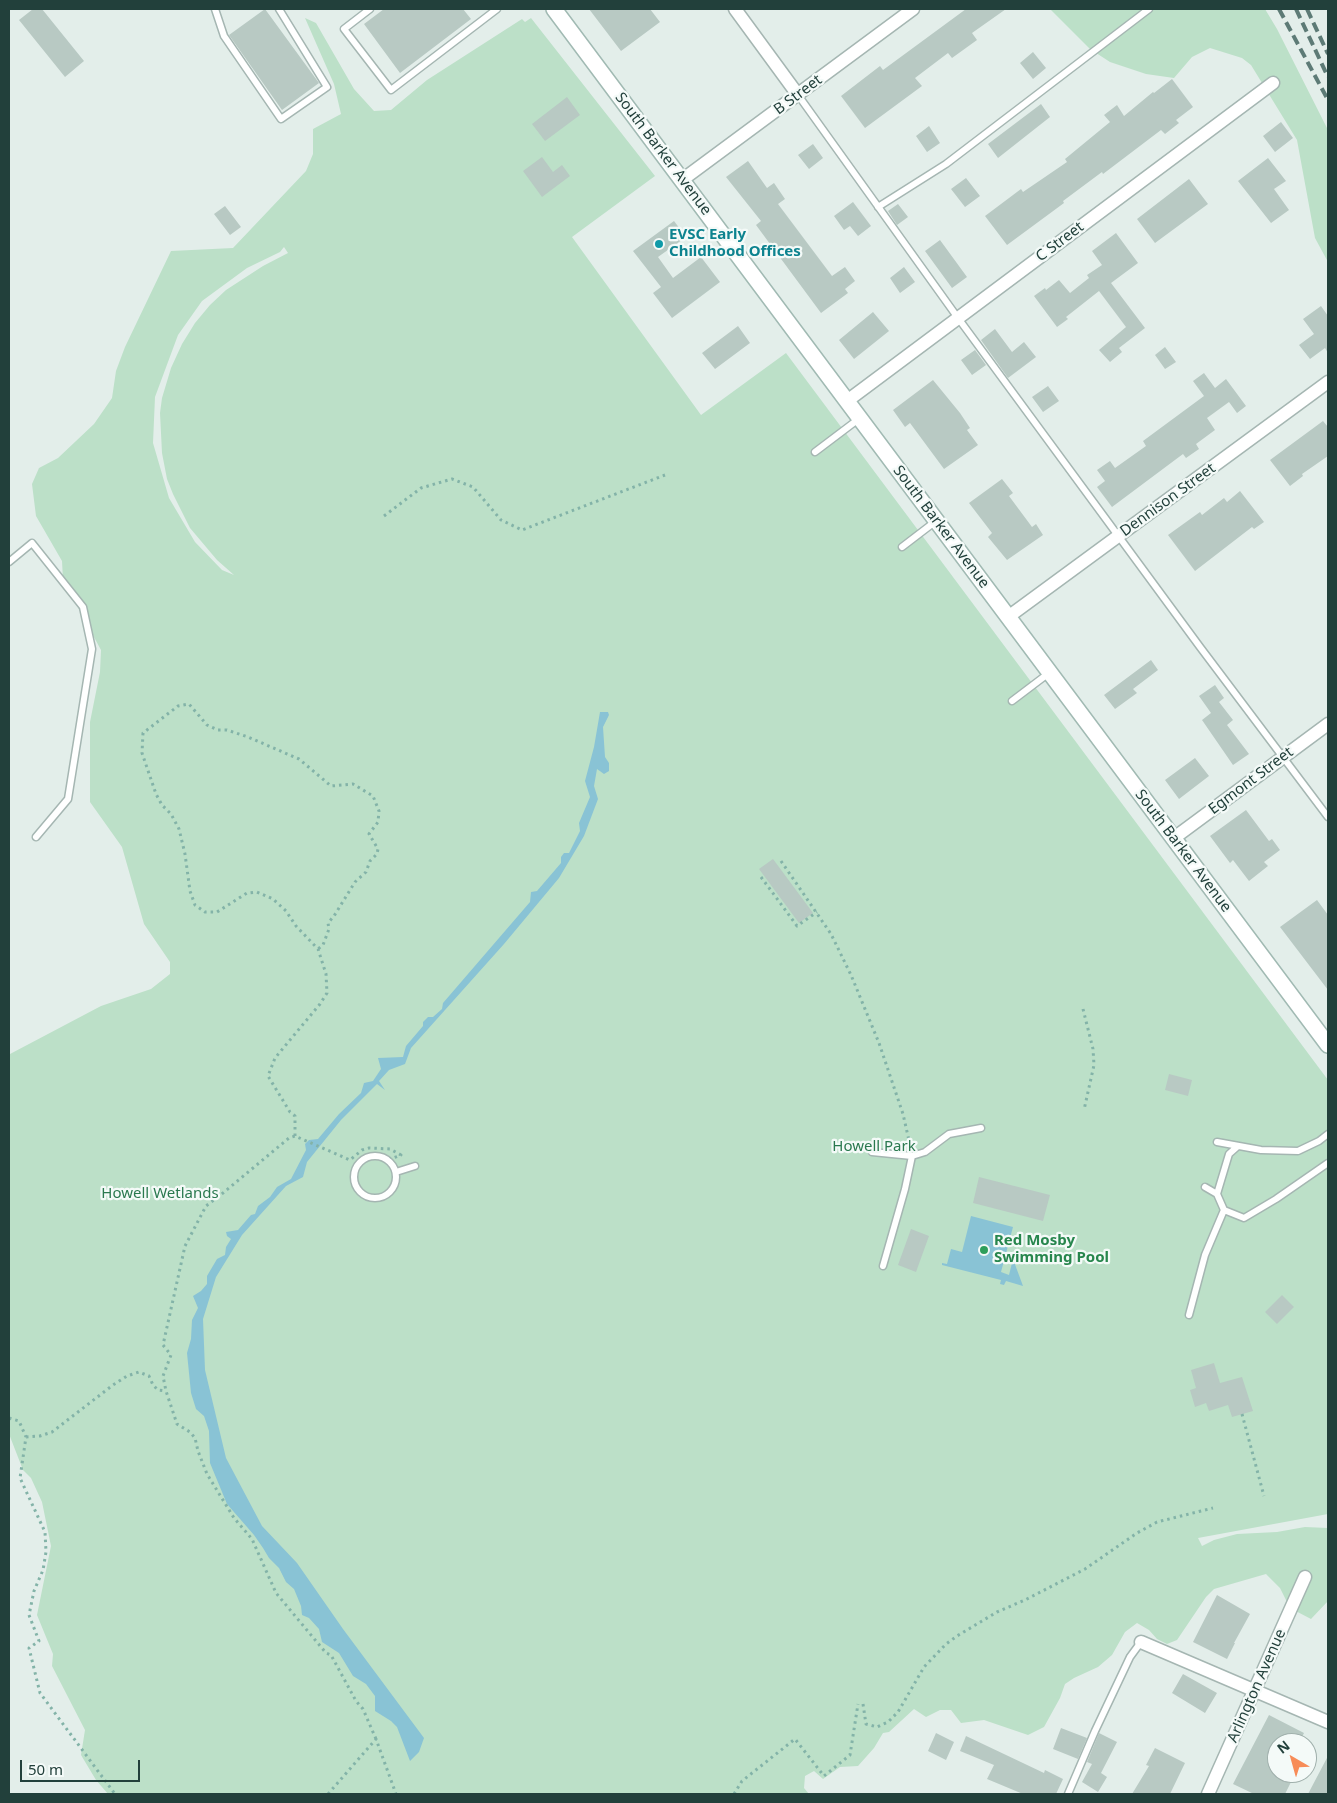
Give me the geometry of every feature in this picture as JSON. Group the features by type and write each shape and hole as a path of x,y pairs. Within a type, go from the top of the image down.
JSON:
{"main road":[{"name":"South Barker Avenue","path":"554,9 1328,1045"}],"street":[{"path":"735,9 798,95"},
{"name":"B Street","path":"682,180 912,9"},
{"name":"C Street","path":"847,401 1273,83"},
{"name":"Dennison Street","path":"1008,617 1328,382"},
{"name":"Egmont Street","path":"1174,838 1328,724"},
{"name":"Arlington Avenue","path":"1208,1794 1305,1577"},
{"path":"1141,1642 1328,1722"}],"lane":[{"path":"215,9 224,36 281,119 327,87 278,9"},
{"path":"370,9 344,29 391,90 497,9"},
{"path":"878,207 946,164 1149,9"},
{"path":"798,95 958,318 1328,817"},
{"path":"815,452 860,418"},
{"path":"902,547 937,521"},
{"path":"9,562 32,543 83,607 92,649 68,799 36,837"},
{"path":"1012,701 1050,672"},
{"path":"872,1152 912,1156 925,1152 949,1134 981,1128"},
{"path":"1217,1142 1261,1150 1298,1151 1319,1141 1328,1134"},
{"path":"1216,1194 1229,1154 1238,1146"},
{"path":"375,1156 388,1160 396,1172 395,1186 386,1196 372,1199 359,1192 354,1179 354,1172 362,1160 375,1156"},
{"path":"883,1266 905,1189 912,1156"},
{"path":"1205,1187 1216,1194 1224,1210 1244,1218 1276,1199 1328,1163"},
{"path":"396,1172 415,1166"},
{"path":"1189,1315 1205,1255 1224,1210"},
{"path":"1068,1794 1126,1665 1141,1642"}],"path":[{"path":"384,516 421,488 452,479 472,488 501,520 522,530 665,475"},
{"path":"295,1136 295,1116 287,1107 268,1076 275,1058 327,993 326,974 318,949 273,899 257,892 247,892 217,912 205,912 195,905 190,891 185,854 179,829 171,814 162,805 156,794 142,753 143,733 178,706 189,704 206,725 218,730 227,730 248,737 299,759 331,786 353,784 373,796 379,811 378,822 369,834 378,850 377,854 370,861 366,872 355,882 328,923 329,929 323,945 318,949"},
{"path":"781,861 831,934 851,975 879,1042 903,1114 912,1156"},
{"path":"761,876 797,926 817,912"},
{"path":"1083,1009 1094,1049 1094,1064 1084,1110"},
{"path":"388,1160 401,1155 390,1149 369,1148 362,1150 350,1160 295,1136 290,1138 206,1206 185,1246 163,1344 171,1355 163,1376 177,1424 190,1432 195,1438 198,1452 207,1474 234,1518 252,1539 276,1593 326,1653 332,1655 356,1701 363,1709 396,1794"},
{"path":"26,1436 40,1436 52,1432 112,1385 127,1376 140,1372 149,1376 153,1385 158,1390 166,1390"},
{"path":"1242,1414 1264,1496"},
{"path":"9,1418 19,1422 26,1436 20,1478 45,1532 46,1552 43,1570 34,1591 29,1615 39,1641 29,1648 40,1693 115,1794"},
{"path":"863,1704 866,1724 878,1727 888,1722 898,1712 924,1667 946,1644 964,1631 997,1612 1084,1569 1137,1533 1157,1522 1213,1508"},
{"path":"734,1794 742,1781 795,1739 824,1776 850,1755 858,1704"},
{"path":"328,1794 376,1739"}],"green space":[{"path":"1050,9 1265,9 1328,130 1328,262 1315,238 1297,140 1251,65 1242,58 1210,48 1192,57 1174,78 1146,74 1110,62 1090,49"},
{"path":"305,18 316,23 354,89 374,111 391,110 427,80 522,19 525,22 531,18 655,176 572,237 701,415 786,353 1328,1080 1328,1514 1198,1538 1202,1546 1214,1540 1237,1534 1277,1532 1305,1527 1328,1528 1328,1601 1311,1619 1290,1608 1280,1588 1266,1574 1214,1589 1206,1597 1177,1640 1167,1644 1157,1639 1149,1630 1137,1623 1125,1632 1112,1655 1098,1667 1065,1684 1060,1698 1044,1727 1028,1735 984,1720 961,1723 951,1710 940,1710 926,1717 914,1709 889,1732 883,1733 874,1748 858,1766 840,1767 823,1779 814,1771 805,1776 804,1788 809,1794 108,1794 96,1780 81,1755 85,1730 52,1666 53,1654 37,1615 51,1546 42,1502 31,1478 23,1470 9,1434 9,1064 10,1054 101,1006 151,989 170,974 170,962 144,924 122,847 90,802 90,722 100,672 101,650 63,580 62,561 36,516 32,484 39,468 58,458 94,424 112,398 116,371 125,347 171,251 233,248 306,171 313,154 313,129 341,114 334,84","holes":["284,247 288,253 263,266 226,290 210,305 195,323 182,344 171,368 162,398 160,413 162,453 167,479 173,494 190,528 217,560 234,575 222,570 195,542 169,498 153,443 155,397 178,335 202,301 247,268 280,252"]}],"water":[{"path":"600,712 608,712 609,715 603,727 605,757 609,763 609,771 604,774 597,769 594,786 598,799 584,836 559,878 504,944 411,1048 405,1064 389,1070 379,1081 385,1090 377,1084 341,1120 307,1162 303,1177 286,1186 242,1235 216,1277 203,1319 205,1370 226,1458 262,1526 297,1563 343,1629 424,1738 419,1752 410,1761 397,1727 375,1711 375,1696 366,1684 353,1676 339,1653 322,1642 319,1629 309,1618 302,1615 301,1606 294,1589 286,1582 279,1568 269,1558 254,1535 227,1504 210,1463 209,1431 204,1416 196,1409 191,1393 187,1353 191,1339 192,1320 198,1308 193,1296 207,1284 207,1276 217,1259 225,1255 226,1247 231,1239 227,1236 226,1232 238,1230 251,1215 255,1214 258,1206 270,1197 277,1187 291,1179 306,1150 305,1144 309,1140 318,1139 339,1114 361,1093 364,1083 373,1081 381,1069 378,1058 403,1057 406,1046 423,1026 423,1022 428,1017 433,1017 442,1009 443,1003 530,902 531,892 537,891 561,863 561,857 564,853 569,853 580,831 579,823 590,797 585,781 594,747"},
{"name":"Red Mosby Swimming Pool","path":"971,1216 1013,1227 1001,1272 1009,1275 1013,1259 1023,1286 1006,1281 1004,1285 1000,1284 1001,1280 942,1265 942,1263 947,1264 951,1249 962,1252"}],"building":[{"path":"33,9 42,9 84,61 65,77 19,20"},
{"path":"265,9 319,83 282,110 229,35"},
{"path":"384,9 463,9 471,19 400,73 364,24"},
{"path":"589,9 650,9 660,22 621,51"},
{"path":"966,9 1006,9 972,33 977,40 952,58 948,53 915,78 922,86 865,128 841,96 880,66 883,70"},
{"path":"1033,52 1046,68 1033,79 1020,63"},
{"path":"1172,79 1193,107 1176,120 1179,123 1165,134 1161,130 1103,174 1102,172 1063,201 1064,203 1007,245 985,216 1021,189 1023,192 1067,162 1065,159 1110,122 1104,115 1117,105 1124,116"},
{"path":"567,97 580,115 545,141 532,124"},
{"path":"1041,104 1050,117 998,158 988,144"},
{"path":"1281,122 1293,138 1275,152 1263,136"},
{"path":"929,126 940,143 927,152 916,136"},
{"path":"813,144 823,158 809,169 798,155"},
{"path":"542,157 553,172 562,165 570,176 542,197 523,171"},
{"path":"1268,158 1286,181 1274,189 1289,210 1271,223 1238,181"},
{"path":"748,161 767,188 774,183 785,199 778,204 832,276 845,267 855,281 845,289 848,293 821,313 756,225 761,221 726,177"},
{"path":"966,178 980,196 965,207 951,189"},
{"path":"1189,179 1208,204 1155,243 1137,219"},
{"path":"853,202 871,226 858,236 850,226 844,230 834,216"},
{"path":"898,204 908,217 897,225 888,211"},
{"path":"225,206 241,227 230,235 214,214"},
{"path":"674,221 686,237 658,257 673,278 701,257 720,282 672,318 653,293 661,287 633,251"},
{"path":"1116,233 1138,263 1111,283 1145,328 1119,348 1122,352 1110,362 1099,350 1126,327 1099,291 1066,317 1068,319 1057,327 1034,296 1059,280 1070,293 1089,278 1087,275 1102,265 1092,251"},
{"path":"940,240 967,277 952,288 925,251"},
{"path":"904,267 915,282 900,293 890,278"},
{"path":"1321,306 1328,316 1328,353 1325,348 1310,359 1299,345 1314,334 1303,319"},
{"path":"873,312 889,331 854,359 839,340"},
{"path":"738,326 750,343 715,369 702,353"},
{"path":"995,329 1012,352 1024,342 1036,357 1008,378 981,340"},
{"path":"1165,347 1176,362 1165,369 1155,355"},
{"path":"975,350 986,365 972,375 961,360"},
{"path":"1204,373 1215,388 1226,379 1246,406 1237,413 1229,402 1207,418 1215,430 1196,444 1199,449 1186,458 1183,454 1112,507 1097,487 1105,481 1097,470 1110,461 1115,468 1146,446 1143,441 1204,396 1193,381"},
{"path":"933,380 960,413 970,428 967,430 978,445 944,469 910,423 905,427 893,410"},
{"path":"1048,386 1059,401 1043,412 1032,397"},
{"path":"1323,421 1328,427 1328,456 1302,474 1303,476 1290,486 1270,460"},
{"path":"1002,479 1013,493 1009,496 1032,527 1036,524 1043,535 1007,560 988,537 992,533 969,503"},
{"path":"1240,491 1264,522 1254,529 1252,527 1195,571 1168,535 1200,512 1202,515 1224,498 1227,502"},
{"path":"1151,660 1158,670 1133,689 1137,693 1115,709 1104,695"},
{"path":"1215,685 1224,698 1219,702 1233,720 1227,725 1249,754 1233,765 1202,720 1211,713 1199,696"},
{"path":"1195,758 1209,776 1179,799 1165,780"},
{"path":"1246,810 1269,841 1272,839 1280,850 1264,862 1268,866 1249,881 1233,860 1230,863 1210,836"},
{"path":"773,859 813,913 799,923 759,869"},
{"path":"1317,900 1328,915 1328,990 1280,927"},
{"path":"1169,1074 1192,1080 1188,1096 1165,1090"},
{"path":"979,1177 1050,1195 1043,1221 973,1203"},
{"path":"911,1229 929,1236 916,1272 898,1265"},
{"path":"1282,1295 1294,1307 1277,1324 1265,1312"},
{"path":"1214,1363 1220,1383 1242,1377 1253,1411 1232,1417 1228,1405 1209,1411 1206,1403 1195,1407 1190,1390 1196,1388 1191,1370"},
{"path":"1217,1595 1250,1614 1227,1659 1193,1642"},
{"path":"1183,1674 1217,1693 1205,1713 1172,1693"},
{"path":"1269,1715 1304,1733 1267,1733 1267,1783 1290,1783 1285,1794 1254,1794 1233,1784"},
{"path":"1061,1728 1087,1738 1078,1759 1053,1749"},
{"path":"936,1733 954,1742 946,1760 928,1751"},
{"path":"1099,1733 1117,1742 1101,1773 1107,1777 1098,1792 1082,1782 1092,1764 1087,1762"},
{"path":"966,1736 1044,1773 1045,1770 1063,1779 1056,1794 1023,1794 987,1779 994,1765 960,1751"},
{"path":"1155,1748 1185,1763 1170,1794 1132,1794 1149,1766 1146,1765"},
{"path":"1328,1756 1328,1794 1308,1794 1314,1783 1317,1783 1317,1777"}],"railway":[{"path":"1279,9 1328,100"},
{"path":"1296,9 1328,77"},
{"path":"1307,9 1328,54"}],"place":[{"name":"EVSC Early Childhood Offices","path":"659,244"},
{"name":"Red Mosby Swimming Pool","path":"984,1250"}],"park label":[{"name":"Howell Park","path":"874,1147"},
{"name":"Howell Wetlands","path":"160,1194"}]}
